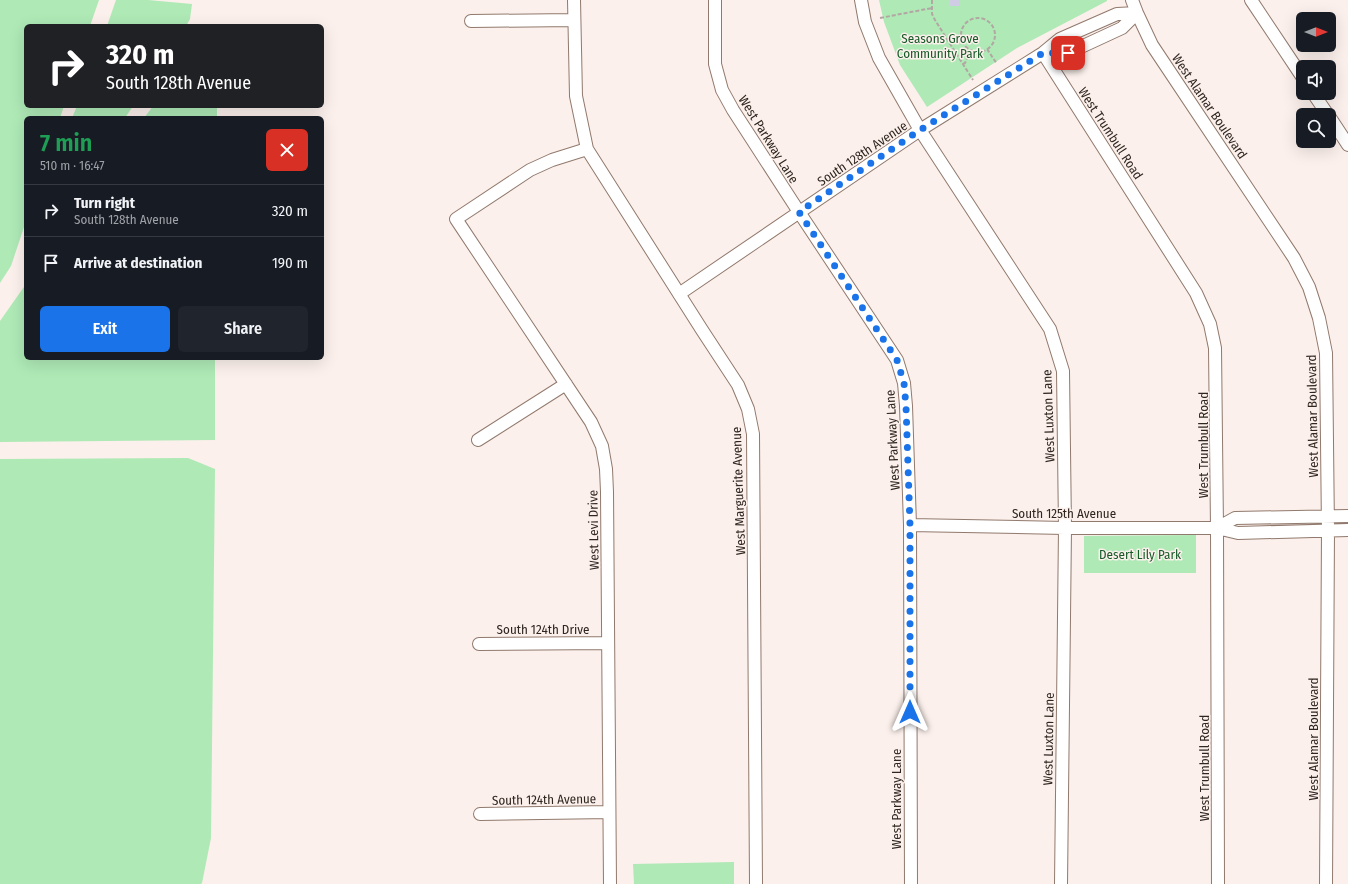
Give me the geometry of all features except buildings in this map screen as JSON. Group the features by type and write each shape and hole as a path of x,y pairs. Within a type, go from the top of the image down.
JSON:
{"street":[{"name":"West Marguerite Avenue","path":"574,0 576,96 587,149 738,385 748,409 753,434 756,884"},
{"name":"West Parkway Lane","path":"716,0 715,64 722,90 733,110 799,212 897,360 904,383 910,525 910,884"},
{"name":"West Luxton Lane","path":"861,0 865,22 878,58 920,130 1050,329 1063,371 1065,528 1060,884"},
{"name":"West Alamar Boulevard","path":"1132,0 1152,45 1294,258 1309,287 1319,318 1326,353 1328,530 1326,884"},
{"path":"1251,0 1296,68"},
{"path":"1043,53 1068,53 1122,28 1137,13"},
{"path":"471,21 574,20"},
{"name":"South 128th Avenue","path":"679,294 920,130 1043,53"},
{"name":"West Trumbull Road","path":"1043,53 1196,293 1210,324 1215,348 1218,528 1218,884"},
{"path":"1336,128 1348,145"},
{"name":"West Levi Drive","path":"587,149 552,160 530,170 456,219 591,422 602,446 606,468 610,884"},
{"path":"478,440 566,384"},
{"path":"1218,528 1235,518 1348,516"},
{"name":"South 125th Avenue","path":"910,525 1065,528 1218,528 1238,533 1348,530"},
{"name":"South 124th Drive","path":"479,644 608,643"},
{"name":"South 124th Avenue","path":"480,814 609,812"}],"path":[{"path":"932,0 932,14 934,20 973,80"},
{"path":"880,18 932,8"},
{"path":"979,18 984,19 992,26 994,31 993,41 987,49 980,52 971,50 964,44 961,37 962,30 968,21 979,18"},
{"path":"947,39 961,37"},
{"path":"987,49 997,64"},
{"path":"963,64 965,63 971,50"}],"green space":[{"path":"0,0 99,0 91,24 24,24 24,108 63,108 61,116 24,116 24,227 11,266 0,283"},
{"path":"116,0 148,0 192,4 190,19 187,24 108,24"},
{"name":"Seasons Grove Community Park","path":"879,0 1107,1 1017,48 927,107 900,65 884,22"},
{"path":"76,108 132,108 126,116 73,116"},
{"path":"152,108 217,108 217,116 146,116"},
{"path":"24,287 24,360 215,360 215,440 0,442 0,321"},
{"path":"188,458 215,469 211,838 202,883 0,884 0,459"},
{"name":"Desert Lily Park","path":"1196,535 1196,573 1084,573 1084,536"},
{"path":"734,862 734,884 634,884 633,864"}],"route":[{"path":"910,712 910,525 904,383 897,360 799,212 920,130 1043,53 1068,53"}]}
